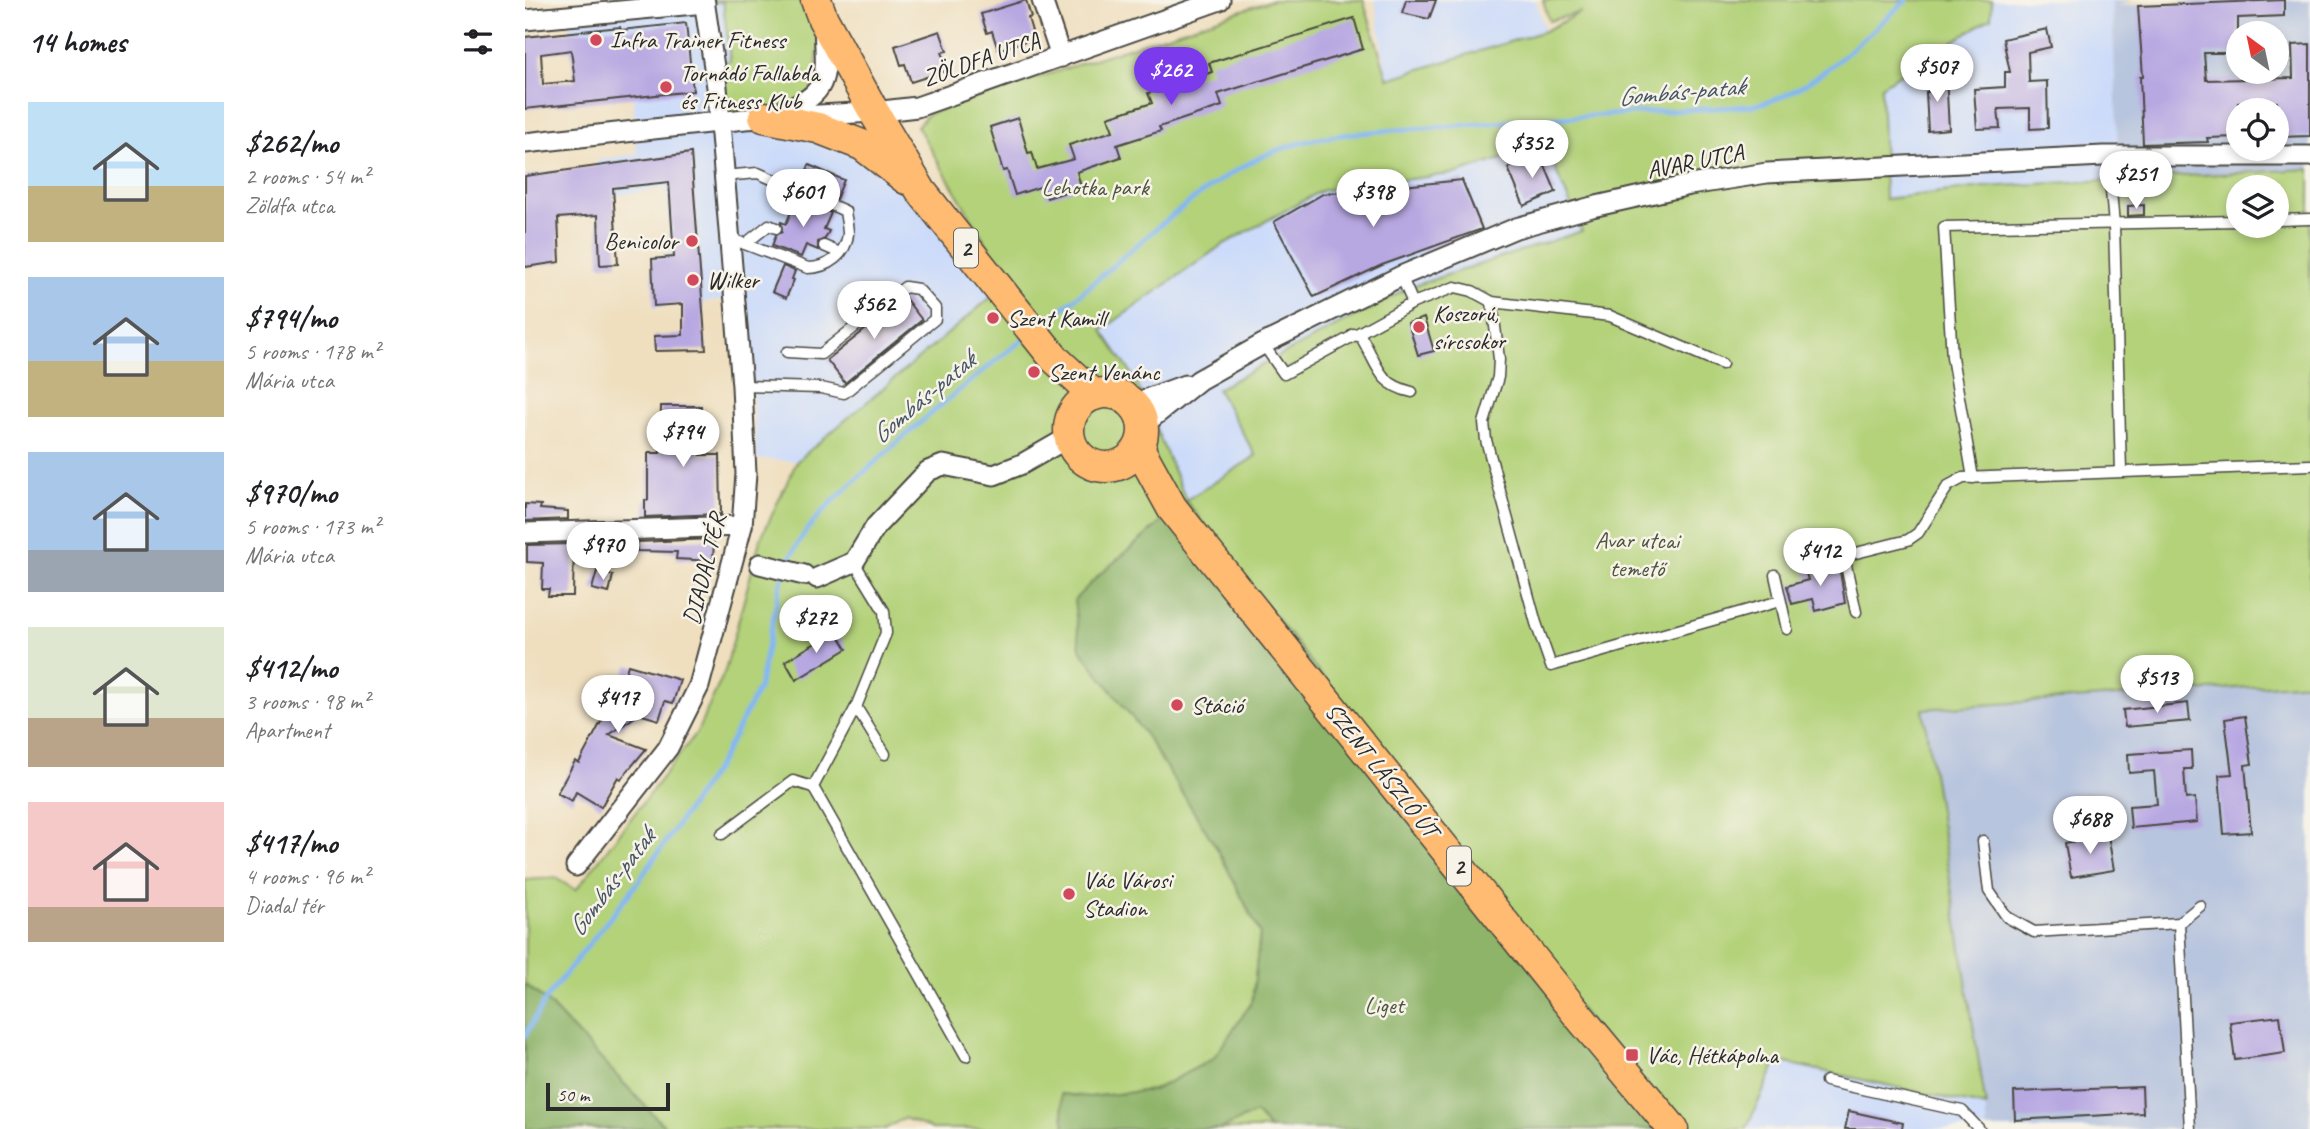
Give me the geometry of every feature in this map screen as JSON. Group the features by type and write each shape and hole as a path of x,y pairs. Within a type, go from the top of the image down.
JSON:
{"main road":[{"name":"2","path":"820,10 874,112 921,191 1054,358 1079,415 1075,451 1095,466 1107,467 1134,436"},
{"path":"764,117 818,128 862,145 921,191"},
{"path":"1079,415 1108,393 1122,396 1134,436"},
{"name":"SZENT LÁSZLÓ ÚT","path":"1134,436 1172,508 1578,1015 1673,1129"}],"street":[{"path":"1042,0 1061,57"},
{"name":"ZÖLDFA UTCA","path":"874,112 917,107 1220,0"},
{"path":"525,20 567,8 704,2"},
{"name":"DIADAL TÉR","path":"576,866 668,748 699,685 742,526 746,474 737,241 723,176 717,87 704,2"},
{"path":"764,117 803,104 817,91 825,70 820,10"},
{"path":"525,143 764,117 874,112"},
{"name":"AVAR UTCA","path":"1134,436 1199,380 1263,344 1401,276 1516,228 1592,207 1690,185 1767,173 2108,156 2310,156"},
{"path":"760,564 811,576 854,562 876,526 928,471 943,465 994,475 1022,464 1079,415"},
{"path":"525,533 742,526"}],"lane":[{"path":"2108,156 2114,225 2121,471"},
{"path":"723,176 758,173 845,211 848,236 840,253 829,264 808,268 737,241"},
{"path":"2289,220 2310,219"},
{"path":"1973,478 1952,357 1944,227 2226,221"},
{"path":"737,241 769,225 776,228"},
{"path":"824,246 840,253"},
{"path":"1401,276 1413,303"},
{"path":"742,386 821,388 844,393 935,319 935,307 918,289 905,287 821,354 787,352"},
{"path":"1263,344 1284,374 1413,303 1455,287 1472,291 1492,302 1610,316 1722,364"},
{"path":"1492,302 1499,359 1498,377 1484,423 1486,439 1536,623 1551,666 1780,601"},
{"path":"1353,334 1361,337 1383,377 1396,388 1412,392"},
{"path":"1856,612 1844,556 1908,540 1918,533 1948,486 1963,478 2310,465"},
{"path":"813,787 856,707 886,633 884,611 854,562"},
{"path":"1775,575 1787,629"},
{"path":"856,707 885,754"},
{"path":"722,834 793,781 813,787 966,1056"},
{"path":"1983,841 1989,891 2007,917 2034,932 2179,923 2200,906"},
{"path":"2179,923 2190,1129"},
{"path":"1826,1081 1962,1111 1979,1129"}],"shaded area":[{"path":"726,0 739,130 756,128 844,145 888,175 934,222 992,296 797,461 757,459 746,298 654,307 651,257 671,254 666,188 599,198 597,160 637,154 630,60 573,66 569,23"},
{"path":"1375,0 1536,0 1545,31 1387,79"},
{"path":"1992,0 2112,0 2119,178 1983,187 1885,199 1881,86 1991,18"},
{"path":"2112,0 2132,0 2118,6 2227,0 2310,0 2310,169 2119,178"},
{"path":"1545,145 1583,231 1410,287 1218,390 1256,456 1186,501 1135,379 1102,330 1221,245 1323,190 1458,173"},
{"path":"2310,683 2310,1129 1986,1129 1986,1107 1923,709"},
{"path":"1776,1061 1986,1107 1986,1129 1746,1129"}],"green space":[{"path":"704,0 816,0 823,19 812,98 719,122 714,64 730,61 723,2 705,3"},
{"path":"1273,0 1363,0 1388,79 1545,31 1581,12 1549,21 1543,0 1992,0 1991,18 1881,86 1885,199 1983,187 2310,169 2310,683 1923,709 1986,1107 1777,1061 1746,1129 1673,1129 1080,649 1147,737 1218,850 1260,933 1253,996 1643,1129 1088,1129 1222,1065 1246,1011 1213,1059 1154,1090 1089,1097 1061,1094 1065,1129 932,1129 904,1118 885,1129 667,1129 545,1000 525,984 525,880 555,878 576,890 697,732 725,671 760,540 797,461 1009,282 917,126 928,114","holes":["1545,145 1582,231 1410,287 1217,389 1256,456 1186,500 1135,379 1102,330 1222,245 1323,190 1458,173"]},
{"name":"Liget","path":"1186,501 1673,1129 1269,1129 1256,1113 1221,1129 1065,1129 1061,1094 1089,1097 1154,1090 1213,1059 1252,1002 1260,933 1218,850 1147,737 1080,649 1074,600"},
{"path":"525,984 545,1000 667,1129 525,1129"}],"building":[{"path":"1026,0 1034,38 998,50 992,31 987,33 981,14"},
{"path":"1406,0 1436,0 1429,19 1402,13"},
{"path":"2284,0 2284,16 2226,21 2226,53 2204,53 2206,80 2226,80 2226,84 2289,84 2289,78 2293,78 2292,45 2310,44 2310,136 2289,137 2289,98 2226,98 2226,137 2207,138 2208,142 2143,144 2140,77 2143,77 2138,6"},
{"path":"1354,18 1363,49 1218,94 1222,106 1159,127 1161,131 1117,145 1121,157 1077,172 1081,187 1047,198 1043,186 1015,195 1007,170 1003,171 990,127 1018,118 1028,153 1032,152 1037,169 1074,159 1069,145 1113,131 1108,117 1152,103 1148,93 1212,72 1209,63"},
{"path":"686,23 693,91 525,109 525,37 620,27 621,30","holes":["571,50 575,81 543,84 541,54"]},
{"path":"2047,29 2051,47 2028,52 2029,82 2047,81 2048,128 2030,129 2030,108 1998,109 2000,128 1977,129 1974,89 2005,87 2005,72 2010,72 2003,39"},
{"path":"940,31 947,51 942,52 948,70 911,82 905,64 901,65 895,46"},
{"path":"1946,75 1949,129 1928,131 1928,76"},
{"path":"691,153 706,350 655,351 654,336 683,335 683,304 654,306 652,259 674,257 669,182 613,188 618,264 600,265 598,215 558,218 560,262 525,267 525,176"},
{"path":"1540,154 1556,192 1524,206 1508,168"},
{"path":"809,165 844,180 836,199 802,184"},
{"path":"1462,180 1482,229 1382,265 1314,297 1274,222 1323,194"},
{"path":"797,198 831,213 824,229 829,231 825,239 818,242 818,250 806,245 801,257 772,246 776,235 782,232 781,222 786,224"},
{"path":"2144,205 2144,215 2128,216 2128,206"},
{"path":"783,266 795,271 786,298 772,292"},
{"path":"905,298 922,320 845,383 827,360"},
{"path":"1424,318 1434,351 1418,355 1408,323"},
{"path":"661,406 701,406 701,455 720,455 721,514 645,517 645,500 648,500 648,453 660,453"},
{"path":"525,504 541,505 540,509 568,511 568,519 525,521"},
{"path":"714,539 713,561 676,559 677,552 637,551 637,542"},
{"path":"574,544 573,596 548,596 549,589 542,589 543,563 527,562 527,545"},
{"path":"1834,562 1837,572 1840,571 1845,603 1816,611 1813,599 1792,604 1787,586 1808,580 1805,570"},
{"path":"597,571 613,575 609,593 592,589"},
{"path":"836,631 847,649 796,680 785,661"},
{"path":"628,665 680,680 673,703 665,701 659,720 639,714 609,735 646,749 621,779 618,777 601,807 576,792 572,801 557,793 575,761 579,763 602,720 610,692 619,694"},
{"path":"2188,703 2190,721 2125,727 2123,710"},
{"path":"2245,716 2252,764 2245,765 2251,832 2224,834 2219,775 2232,774 2225,719"},
{"path":"2191,750 2192,769 2184,769 2186,799 2195,798 2197,822 2131,828 2129,806 2157,804 2154,771 2129,773 2128,754"},
{"path":"2108,835 2114,870 2071,877 2065,843"},
{"path":"2280,1016 2285,1053 2235,1060 2230,1022"},
{"path":"2142,1087 2143,1113 2015,1120 2014,1092"},
{"path":"1849,1111 1903,1123 1902,1129 1845,1129"}],"waterway":[{"name":"Gombás-patak","path":"1041,326 1202,193 1230,174 1280,149 1348,134 1752,106 1779,98 1816,77 1907,0"},
{"name":"Gombás-patak","path":"787,566 808,528 839,496 920,422 1025,338"},
{"name":"Gombás-patak","path":"525,1036 545,1000 638,882 719,764 759,688 783,575"}],"place":[{"name":"Infra Trainer Fitness","path":"596,40"},
{"name":"Tornádó Fallabda és Fitness Klub","path":"666,87"},
{"name":"Benicolor","path":"692,241"},
{"name":"Wilker","path":"693,280"},
{"name":"Szent Kamill","path":"993,318"},
{"name":"Koszorú, sírcsokor","path":"1419,327"},
{"name":"Szent Venánc","path":"1034,372"},
{"name":"Stáció","path":"1177,705"},
{"name":"Vác Városi Stadion","path":"1069,894"},
{"name":"Vác, Hétkápolna","path":"1632,1055"}],"park label":[{"name":"Lehotka park","path":"1095,187"},
{"name":"Avar utcai temető","path":"1637,554"}]}
